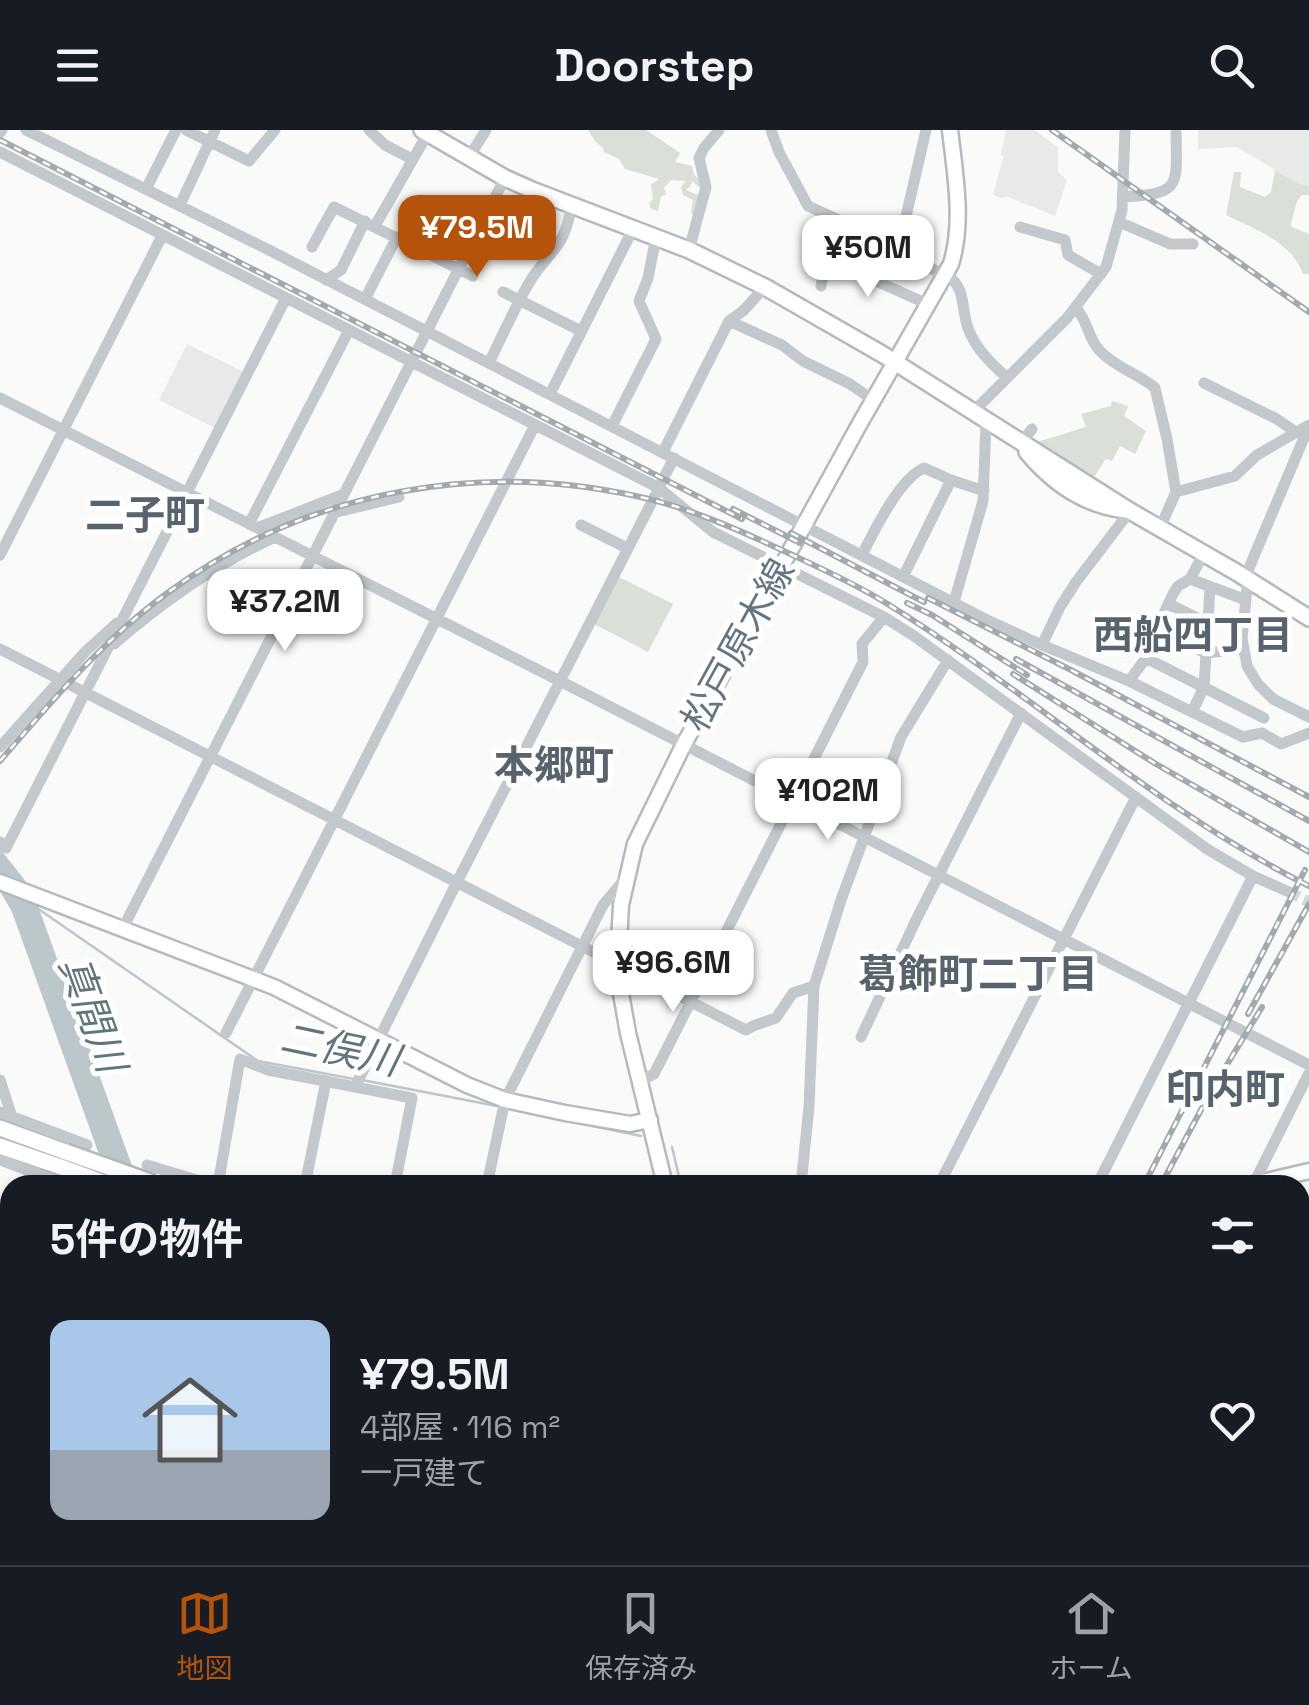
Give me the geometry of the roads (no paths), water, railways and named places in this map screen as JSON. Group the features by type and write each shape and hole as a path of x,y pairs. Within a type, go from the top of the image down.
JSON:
{"highway":[{"path":"425,132 505,178 689,250 765,287 894,362 979,418 1025,436 1049,474 1082,498 1111,509 1130,511 1309,618"},
{"path":"4,1119 91,1175"},
{"path":"0,1146 123,1175"}],"main road":[{"name":"松戸原木線","path":"663,1175 624,1012 618,963 626,879 635,844 683,746 872,400 945,275 954,252 957,224 950,130"},
{"path":"0,882 252,978 505,1100 630,1124 650,1120"}],"street":[{"path":"26,130 1042,645 1128,681 1243,737 1256,734 1281,744 1309,733"},
{"path":"146,189 176,130"},
{"path":"186,130 212,136 249,161 276,130"},
{"path":"368,130 412,160"},
{"path":"470,158 486,130"},
{"path":"771,130 808,206 910,252 926,266 958,283 964,317 976,345 1006,377"},
{"path":"910,252 904,225 926,130"},
{"path":"954,602 983,501 979,418 1006,377 1076,308 1102,274 1119,222 1125,130"},
{"path":"689,250 706,187 699,158 715,131"},
{"path":"326,280 341,270 412,160 425,132"},
{"path":"1123,196 1158,194 1172,186 1176,178 1176,133"},
{"path":"180,205 212,136"},
{"path":"0,152 660,486 713,532 884,616 1207,849 1288,892"},
{"path":"123,928 505,178"},
{"path":"488,363 532,278 565,236 571,206"},
{"path":"312,246 334,207 473,276"},
{"path":"1119,222 1170,244 1193,244"},
{"path":"821,286 846,226"},
{"path":"1020,228 1065,240 1068,255 1102,274"},
{"path":"550,394 633,229"},
{"path":"0,554 162,236"},
{"path":"364,299 396,237"},
{"path":"612,426 656,339 638,302 648,278 656,237"},
{"path":"829,260 923,302"},
{"path":"355,1087 660,486 668,455 729,321 765,287"},
{"path":"504,292 581,331"},
{"path":"0,842 6,848 286,298"},
{"path":"1076,308 1100,352 1155,388 1176,492 1160,528"},
{"path":"729,321 782,345 872,400"},
{"path":"253,526 346,336"},
{"path":"1204,383 1296,432"},
{"path":"0,398 1309,1065"},
{"path":"226,1034 535,425"},
{"path":"1176,492 1235,476 1257,455 1309,426"},
{"path":"1309,426 1249,568 1243,648 1251,675 1273,699 1309,717"},
{"path":"862,555 887,507 915,472 924,468 984,490"},
{"path":"904,575 951,480"},
{"path":"253,526 342,495"},
{"path":"333,513 399,497"},
{"path":"1042,645 1076,582 1130,511"},
{"path":"581,525 625,547"},
{"path":"107,650 207,574 274,537"},
{"path":"1128,681 1161,632 1163,615 1178,586 1190,579 1204,553"},
{"path":"1190,579 1246,600"},
{"path":"1192,712 1204,687 1210,587"},
{"path":"1169,604 1208,623"},
{"path":"0,747 125,615"},
{"path":"640,1080 654,1074 863,662 862,644 884,616"},
{"path":"1161,632 1206,654 1243,648"},
{"path":"0,648 746,1030 776,1018 792,993 814,986"},
{"path":"1146,658 1264,718"},
{"path":"802,1175 814,986 901,736 948,660"},
{"path":"1256,734 1273,699"},
{"path":"861,1037 1021,714"},
{"path":"944,1175 1136,797"},
{"path":"1102,1175 1254,876"},
{"path":"488,1175 505,1100 582,945 609,896 626,879"},
{"path":"217,1175 240,1059 268,1070 412,1098 397,1175"},
{"path":"1257,1175 1309,1073"},
{"path":"0,1080 4,1119 87,1146"},
{"path":"307,1175 326,1081"},
{"path":"0,1160 41,1175"},
{"path":"147,1164 183,1175"},
{"path":"30,1171 31,1175"}],"waterway":[{"name":"二俣川","path":"37,908 258,1061 354,1079"},
{"name":"二俣川","path":"362,1080 497,1106"},
{"name":"二俣川","path":"510,1109 641,1136"},
{"name":"二俣川","path":"672,1147 679,1175"}],"tunnel":[{"path":"1289,892 1309,902"}],"railway":[{"path":"1052,130 1309,312"},
{"path":"0,140 742,519"},
{"path":"0,761 78,673 143,612 221,558 278,529 338,507 400,492 464,483 528,482 593,488 657,501 706,517 861,589 939,638 1199,822 1309,886"},
{"path":"733,509 800,543"},
{"path":"791,533 924,602"},
{"path":"928,598 1309,797"},
{"path":"907,603 1027,675"},
{"path":"1016,659 1309,821"},
{"path":"1013,674 1156,764 1309,852"},
{"path":"1149,1175 1305,870"},
{"path":"1248,1014 1309,904"},
{"path":"1166,1175 1262,1007"}],"district":[{"name":"二子町","path":"145,515"},
{"name":"西船四丁目","path":"1193,635"},
{"name":"本郷町","path":"554,765"},
{"name":"葛飾町二丁目","path":"978,974"},
{"name":"印内町","path":"1225,1089"}],"water label":[{"name":"真間川","path":"93,1014"}]}
